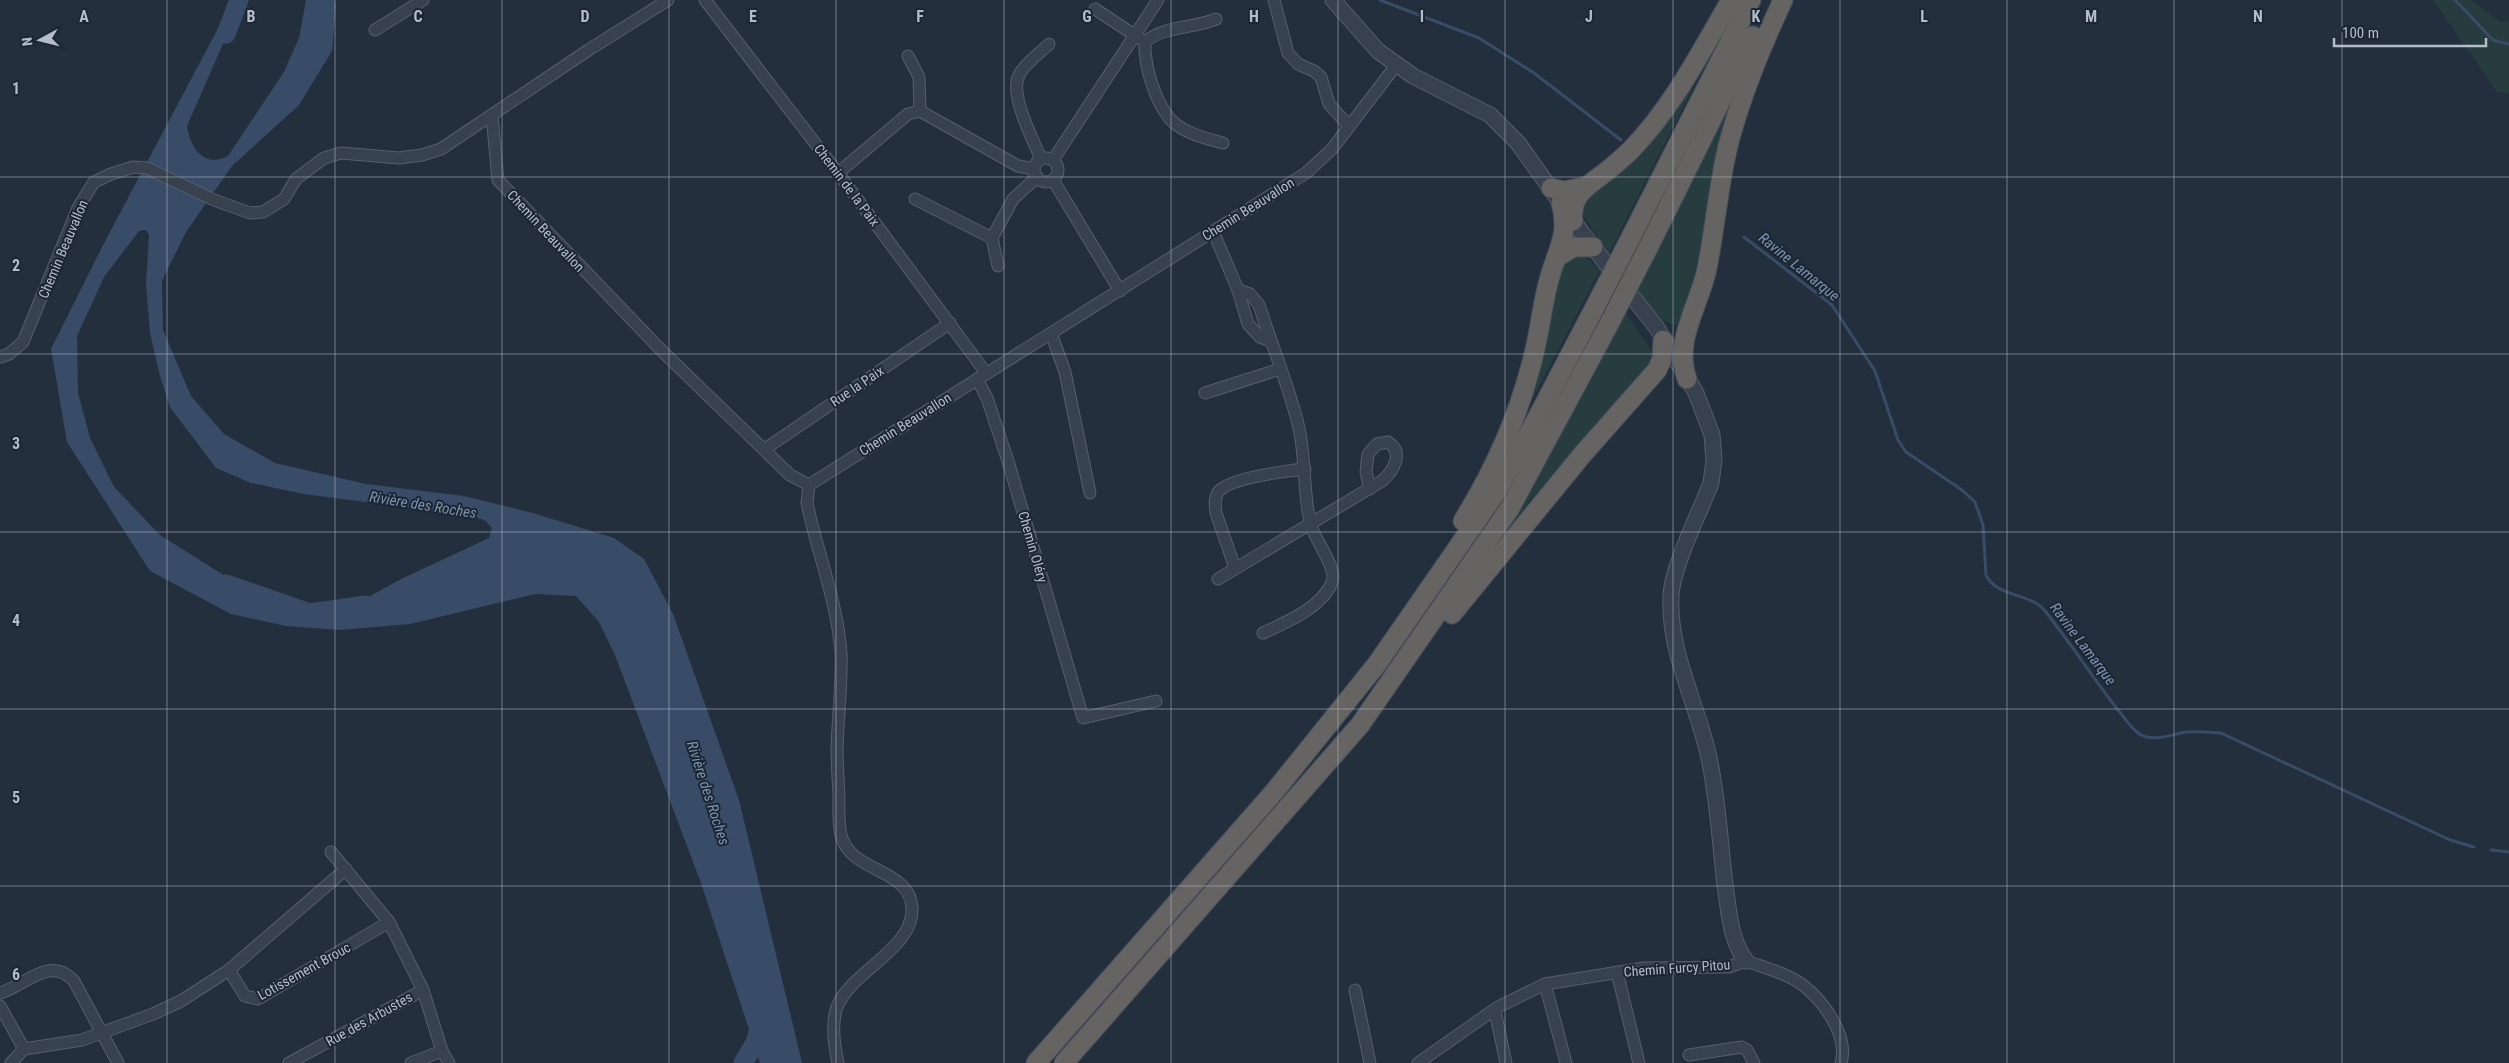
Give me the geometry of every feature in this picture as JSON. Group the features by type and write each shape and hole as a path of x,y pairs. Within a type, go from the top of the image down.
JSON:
{"highway":[{"path":"1377,664 1472,507 1496,460 1530,370 1549,279 1564,231 1556,196 1584,187 1608,170 1656,123 1675,97 1731,0"},
{"path":"1036,1063 1274,792 1377,664 1495,494 1525,442 1594,309 1751,0"},
{"path":"1360,725 1510,508 1609,324 1771,0"},
{"path":"1688,379 1682,350 1706,272 1728,147 1755,59 1783,0"},
{"path":"1573,220 1573,205 1584,187"},
{"path":"1557,257 1574,247 1593,247"},
{"path":"1064,1063 1360,725 1582,455 1648,380 1662,359 1660,334 1682,327 1698,303"},
{"path":"1648,380 1667,372 1688,379"}],"street":[{"path":"375,30 423,0"},
{"name":"Chemin Beauvallon","path":"0,357 8,354 23,342 78,208 94,182 111,174 133,168 147,168 214,200 250,212 263,212 284,199 296,179 324,158 341,153 399,158 422,155 440,149 590,49 668,0"},
{"name":"Chemin de la Paix","path":"704,0 838,173 950,323 982,376"},
{"path":"998,266 992,238 1013,199 1037,169 1053,160 1158,0"},
{"path":"1274,0 1288,53 1298,64 1314,71 1321,77 1329,104 1349,126"},
{"path":"1333,0 1369,43 1413,76 1482,110 1499,122 1518,143 1593,247 1660,334 1688,379 1708,423 1713,446 1711,483 1673,578 1671,614 1679,654 1705,739 1713,778 1731,924 1741,954 1746,961"},
{"path":"1095,9 1145,42"},
{"path":"1216,19 1206,24 1155,34 1145,42 1144,56 1152,85 1171,119 1194,135 1223,144"},
{"path":"1049,44 1020,73 1016,85 1017,98 1037,169 1042,181 1053,180"},
{"path":"908,56 919,76 920,111"},
{"name":"Chemin Beauvallon","path":"492,115 498,180 661,350 790,475 809,485 1306,173 1332,149 1397,64"},
{"path":"838,173 908,114 920,111 1018,166 1037,169"},
{"path":"1053,160 1057,166 1057,174 1053,180"},
{"path":"1053,180 1120,291"},
{"path":"914,199 992,238"},
{"path":"1214,231 1238,290 1248,324 1260,337 1270,342"},
{"path":"1238,290 1246,292 1256,299 1280,369 1299,429 1310,524 1316,541 1330,565 1332,582 1306,613 1263,633"},
{"name":"Rue la Paix","path":"765,449 950,323"},
{"path":"1051,333 1065,372 1090,492"},
{"path":"1205,393 1280,369"},
{"name":"Chemin Oléry","path":"982,376 1083,718 1156,701"},
{"path":"1235,568 1216,513 1216,498 1219,492 1226,486 1263,475 1305,469"},
{"path":"809,485 807,503 835,615 840,653 837,748 841,835 848,851 858,860 901,883 911,902 912,910 906,931 898,942 857,979 845,993 837,1007 834,1024 838,1063"},
{"path":"1218,579 1370,488"},
{"path":"331,852 389,922 423,990 442,1050 449,1063"},
{"path":"11,1063 24,1049 82,1040 102,1034 181,1001 229,970 346,870"},
{"name":"Lotissement Brouc","path":"229,970 245,996 250,999 258,999 389,922"},
{"name":"Chemin Furcy Pitou","path":"1418,1063 1495,1011 1498,1007 1545,984 1644,968 1729,967 1746,961 1786,976 1803,986 1816,998 1840,1034 1843,1049 1841,1063"},
{"path":"0,993 18,986 41,972 60,970 74,981 118,1063"},
{"path":"1617,972 1639,1063"},
{"path":"1545,984 1566,1063"},
{"name":"Rue des Arbustes","path":"289,1063 423,990"},
{"path":"1355,990 1370,1063"},
{"path":"0,1006 24,1049"},
{"path":"1495,1011 1506,1063"},
{"path":"1689,1055 1742,1047 1747,1050 1754,1063"},
{"path":"411,1063 442,1050"}],"green space":[{"path":"2433,0 2471,0 2501,22 2509,22 2509,93 2497,92"},
{"path":"1734,7 1608,255 1580,210 1581,201"},
{"path":"1728,109 1731,110 1712,183 1694,281 1684,318 1675,325 1657,318 1634,292"},
{"path":"1581,257 1588,259 1600,270 1513,436 1561,265 1569,258"},
{"path":"1610,289 1616,293 1492,522 1385,680 1381,675 1487,519"},
{"path":"1624,311 1654,354 1652,365 1530,500 1507,535 1502,532"}],"water":[{"name":"Rivière des Roches","path":"233,0 239,0 229,30 187,126 195,149 206,158 212,160 228,156 284,72 299,38 306,0 335,0 332,51 299,105 232,166 186,232 162,281 163,330 191,396 224,434 275,463 366,484 464,496 533,513 614,538 644,559 673,614 739,800 802,1063 760,1063 701,883 615,655 599,622 576,596 535,594 410,624 339,630 286,626 231,614 150,571 67,442 51,349 102,247","holes":["146,230 149,235 146,284 150,333 160,376 170,407 216,468 251,483 304,494 473,516 486,521 492,528 489,538 401,579 352,606 332,612 310,613 281,606 255,595 160,535 114,487 90,438 78,393 77,336 104,277 139,231"]}],"waterway":[{"path":"226,34 239,0"},
{"name":"Ravine Lamarque","path":"1380,0 1479,38 1534,73 1621,140"},
{"path":"2455,0 2493,40 2509,44"},
{"name":"Ravine Lamarque","path":"1744,237 1832,305 1875,371 1898,440 1906,452 1962,490 1975,502 1983,525 1986,575 1991,582 2006,592 2032,601 2046,612 2109,698 2138,733 2152,738 2186,732 2221,733 2450,840 2474,847"},
{"path":"226,584 310,613 366,605"},
{"name":"Ravine Lamarque","path":"2491,850 2509,852"},
{"path":"743,1063 755,1043 762,1018"}]}
